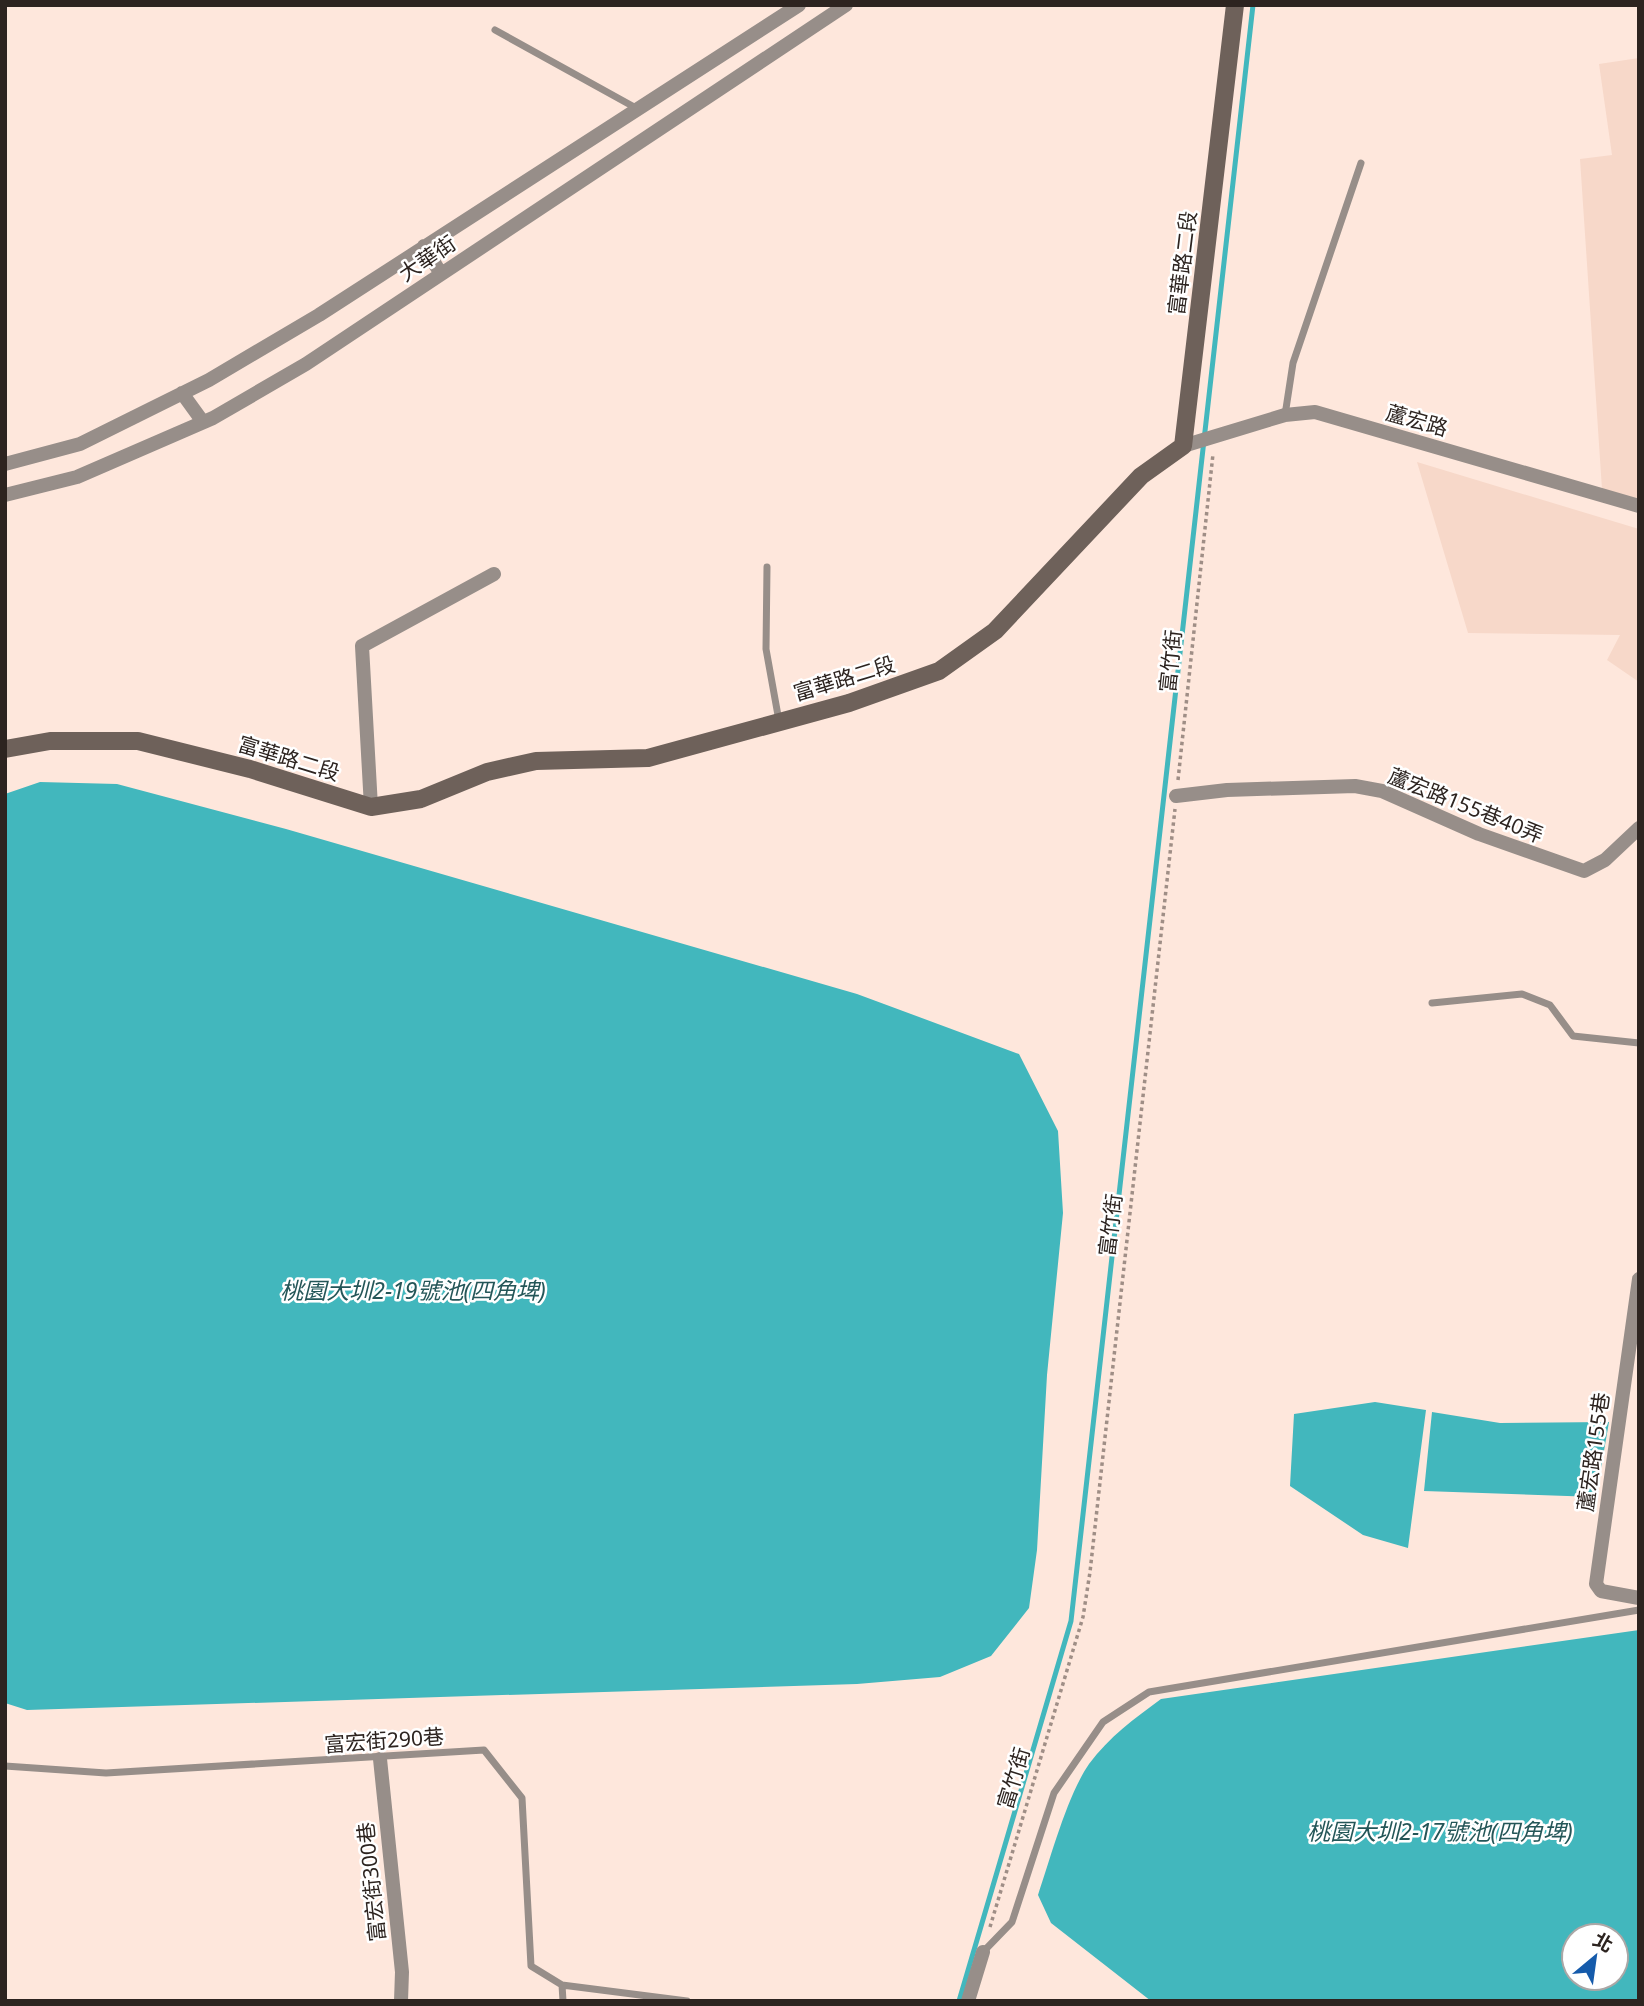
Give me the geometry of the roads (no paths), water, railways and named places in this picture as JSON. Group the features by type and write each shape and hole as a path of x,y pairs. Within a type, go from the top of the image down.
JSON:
{"street":[{"name":"大華街","path":"5,464 80,444 182,393 319,315 799,5"},
{"name":"大華街","path":"5,495 77,477 203,422 306,363 846,5"},
{"name":"富華路二段","path":"5,749 50,741 138,741 250,769 371,807 421,799 487,772 536,761 648,758 849,703 939,671 995,631 1141,476 1201,442 1235,5"},
{"path":"715,60 729,81"},
{"path":"424,246 441,274"},
{"path":"182,393 203,422"},
{"name":"蘆宏路","path":"1201,442 1284,415 1315,412 1639,506"},
{"path":"371,807 362,646 494,574"},
{"name":"蘆宏路155巷40弄","path":"1176,796 1227,790 1355,786 1382,791 1467,830 1584,871 1605,860 1639,828"},
{"name":"蘆宏路155巷","path":"1639,1279 1596,1584 1601,1591 1639,1598"},
{"name":"富宏街300巷","path":"380,1759 402,1972 401,2001"},
{"path":"968,2001 983,1952"}],"lane":[{"path":"495,30 636,108"},
{"path":"1284,415 1293,363 1361,163"},
{"path":"767,567 766,649 779,722"},
{"path":"1432,1003 1522,994 1550,1005 1573,1036 1639,1043"},
{"path":"983,1952 1012,1922 1054,1793 1103,1722 1149,1692 1639,1609"},
{"name":"富宏街290巷","path":"5,1766 106,1773 484,1751 522,1798 531,1966 562,1984"},
{"path":"563,2001 562,1984 687,2001"}],"water":[{"name":"桃園大圳2-19號池(四角埤)","path":"40,782 117,784 286,829 857,994 1019,1054 1058,1131 1063,1213 1047,1375 1037,1550 1029,1608 991,1656 940,1677 857,1684 27,1710 5,1703 5,794"},
{"path":"1375,1402 1426,1410 1408,1548 1363,1535 1290,1486 1294,1414"},
{"path":"1432,1412 1500,1423 1609,1422 1596,1497 1424,1491"},
{"name":"桃園大圳2-17號池(四角埤)","path":"1639,1630 1639,2001 1151,2001 1051,1923 1038,1895 1067,1809 1081,1777 1097,1754 1132,1721 1161,1699"}],"waterway":[{"path":"959,2001 1071,1621 1253,5"}]}
